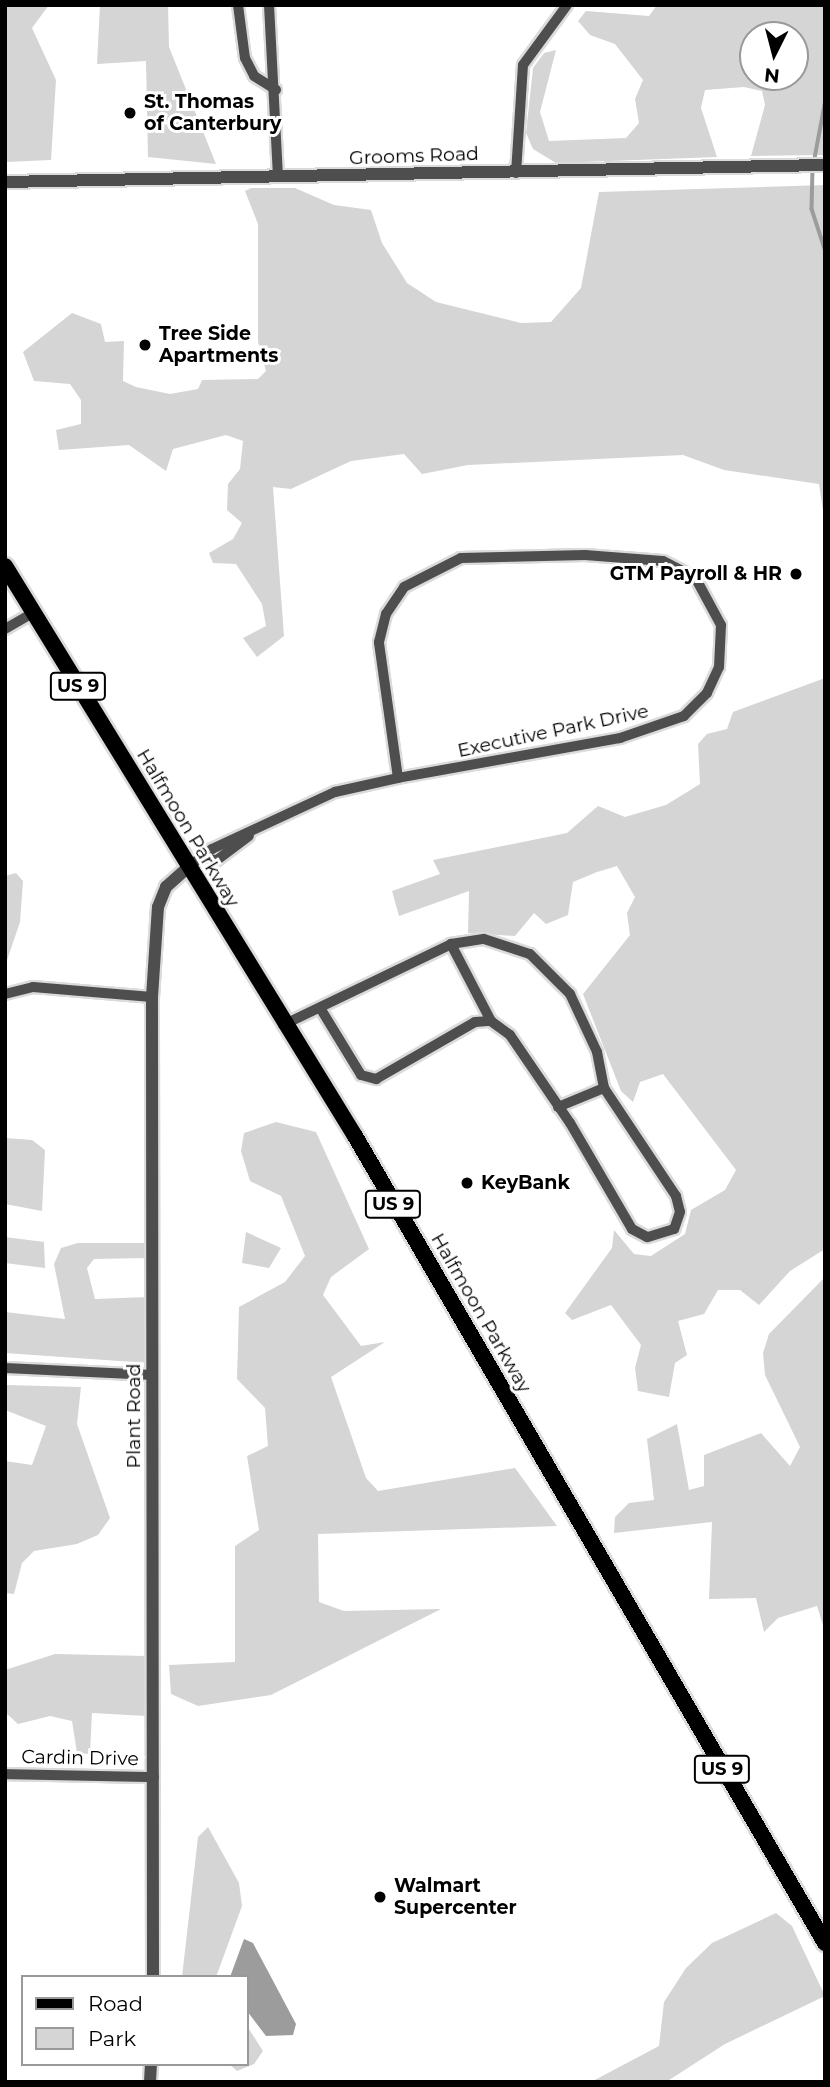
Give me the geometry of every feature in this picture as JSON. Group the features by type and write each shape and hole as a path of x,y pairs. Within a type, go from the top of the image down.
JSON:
{"main road":[{"name":"Halfmoon Parkway","path":"5,566 283,1026 355,1136 825,1943"}],"street":[{"path":"238,5 245,58 254,76 276,90"},
{"path":"269,5 276,90 278,177"},
{"path":"516,173 523,65 566,5"},
{"name":"Grooms Road","path":"5,182 825,166"},
{"name":"Executive Park Drive","path":"188,867 204,859 212,849 249,836 335,792 620,738 684,716 707,693 719,667 721,625 710,596 681,567 641,558 461,558 418,577 395,599 379,642 398,778"},
{"path":"5,629 34,612"},
{"name":"Plant Road","path":"153,1975 152,997 158,907 166,887 188,867"},
{"path":"283,1026 322,1011 451,944 473,938 502,942 549,969 584,1020 604,1088 676,1196 678,1224 657,1237 632,1229 558,1107 510,1035 491,1021 451,944"},
{"path":"5,994 45,987 152,997"},
{"path":"322,1011 361,1075 376,1079 475,1022 491,1021"},
{"path":"558,1107 604,1088"},
{"path":"5,1368 153,1375"},
{"name":"Cardin Drive","path":"5,1774 154,1777"}],"green space":[{"path":"5,5 49,5 32,28 56,80 51,160 5,162"},
{"path":"100,5 168,5 169,47 216,164 148,157 146,61 97,64"},
{"path":"657,5 825,5 825,155 751,156 765,105 762,91 809,91 809,21 739,21 739,87 705,90 701,108 717,157 556,163 533,149 526,133 533,68 544,53 556,50 540,112 549,141 626,138 639,123 635,99 643,80 615,44 590,35 578,21 586,11 649,16"},
{"path":"825,185 825,524 819,484 724,470 683,455 468,465 422,474 404,454 351,461 291,489 273,487 284,636 257,657 243,638 266,626 262,604 236,564 213,563 209,553 233,539 242,523 227,510 228,484 240,469 243,441 226,435 173,449 166,471 129,445 59,450 56,430 81,424 81,400 70,384 34,381 23,352 72,313 101,324 105,342 124,341 123,381 136,387 170,394 198,389 202,380 258,379 266,371 258,342 258,224 245,191 251,188 295,188 334,205 371,210 382,243 407,283 436,302 521,323 551,322 581,288 599,192"},
{"path":"825,678 825,1249 790,1271 759,1305 740,1290 718,1290 704,1314 678,1321 687,1355 675,1363 669,1397 638,1391 635,1368 641,1345 611,1305 572,1320 565,1313 612,1248 614,1230 634,1254 651,1256 685,1234 691,1210 725,1190 736,1170 663,1074 640,1082 633,1102 621,1091 583,994 630,935 627,913 635,897 617,866 597,872 573,882 568,915 546,924 534,913 515,936 468,933 469,891 399,916 392,891 440,874 433,860 567,833 598,806 625,817 666,805 700,784 698,744 707,734 727,729 733,712"},
{"path":"16,873 23,881 20,922 5,966 5,876"},
{"path":"276,1122 316,1132 369,1249 331,1277 323,1295 361,1346 385,1342 331,1377 366,1478 378,1491 515,1468 557,1526 318,1534 319,1602 344,1611 441,1609 271,1695 198,1706 171,1694 169,1665 235,1662 235,1546 259,1530 247,1456 268,1446 265,1408 237,1379 239,1307 285,1282 305,1256 281,1196 250,1181 241,1151 244,1133"},
{"path":"5,1138 32,1140 45,1150 42,1211 5,1204"},
{"path":"246,1232 281,1248 269,1268 242,1263"},
{"path":"5,1237 44,1242 45,1268 5,1263"},
{"path":"78,1243 146,1243 146,1258 94,1259 87,1268 95,1299 147,1297 148,1363 5,1353 5,1312 65,1319 54,1264 61,1248"},
{"path":"825,1277 825,1632 817,1606 778,1618 764,1632 756,1598 709,1599 712,1522 614,1533 615,1517 629,1503 654,1500 647,1439 677,1424 689,1490 704,1486 704,1455 761,1433 790,1466 800,1447 765,1375 763,1353 769,1334"},
{"path":"5,1385 81,1387 77,1424 110,1518 98,1535 77,1544 34,1551 22,1563 14,1594 5,1593 5,1461 32,1465 46,1426 5,1410"},
{"path":"55,1654 147,1656 146,1716 92,1713 90,1754 77,1753 72,1721 50,1716 18,1724 5,1712 5,1670"},
{"path":"208,1827 239,1883 242,1906 217,1975 182,1975 198,1837"},
{"path":"776,1913 792,1926 825,1996 725,2044 666,2082 591,2082 659,2046 664,2002 686,1968 712,1943"},
{"path":"248,2028 263,2051 254,2064 237,2071 231,2066 248,2066"}],"shaded area":[{"path":"244,1939 253,1943 296,2024 293,2035 266,2036 248,2012 248,1975 231,1975"}],"waterway":[{"path":"814,161 825,102"},
{"path":"813,169 812,209 825,249"}],"place":[{"name":"St. Thomas of Canterbury","path":"130,113"},
{"name":"Tree Side Apartments","path":"145,345"},
{"name":"GTM Payroll & HR","path":"796,574"},
{"name":"KeyBank","path":"467,1183"},
{"name":"Walmart Supercenter","path":"380,1897"}]}
